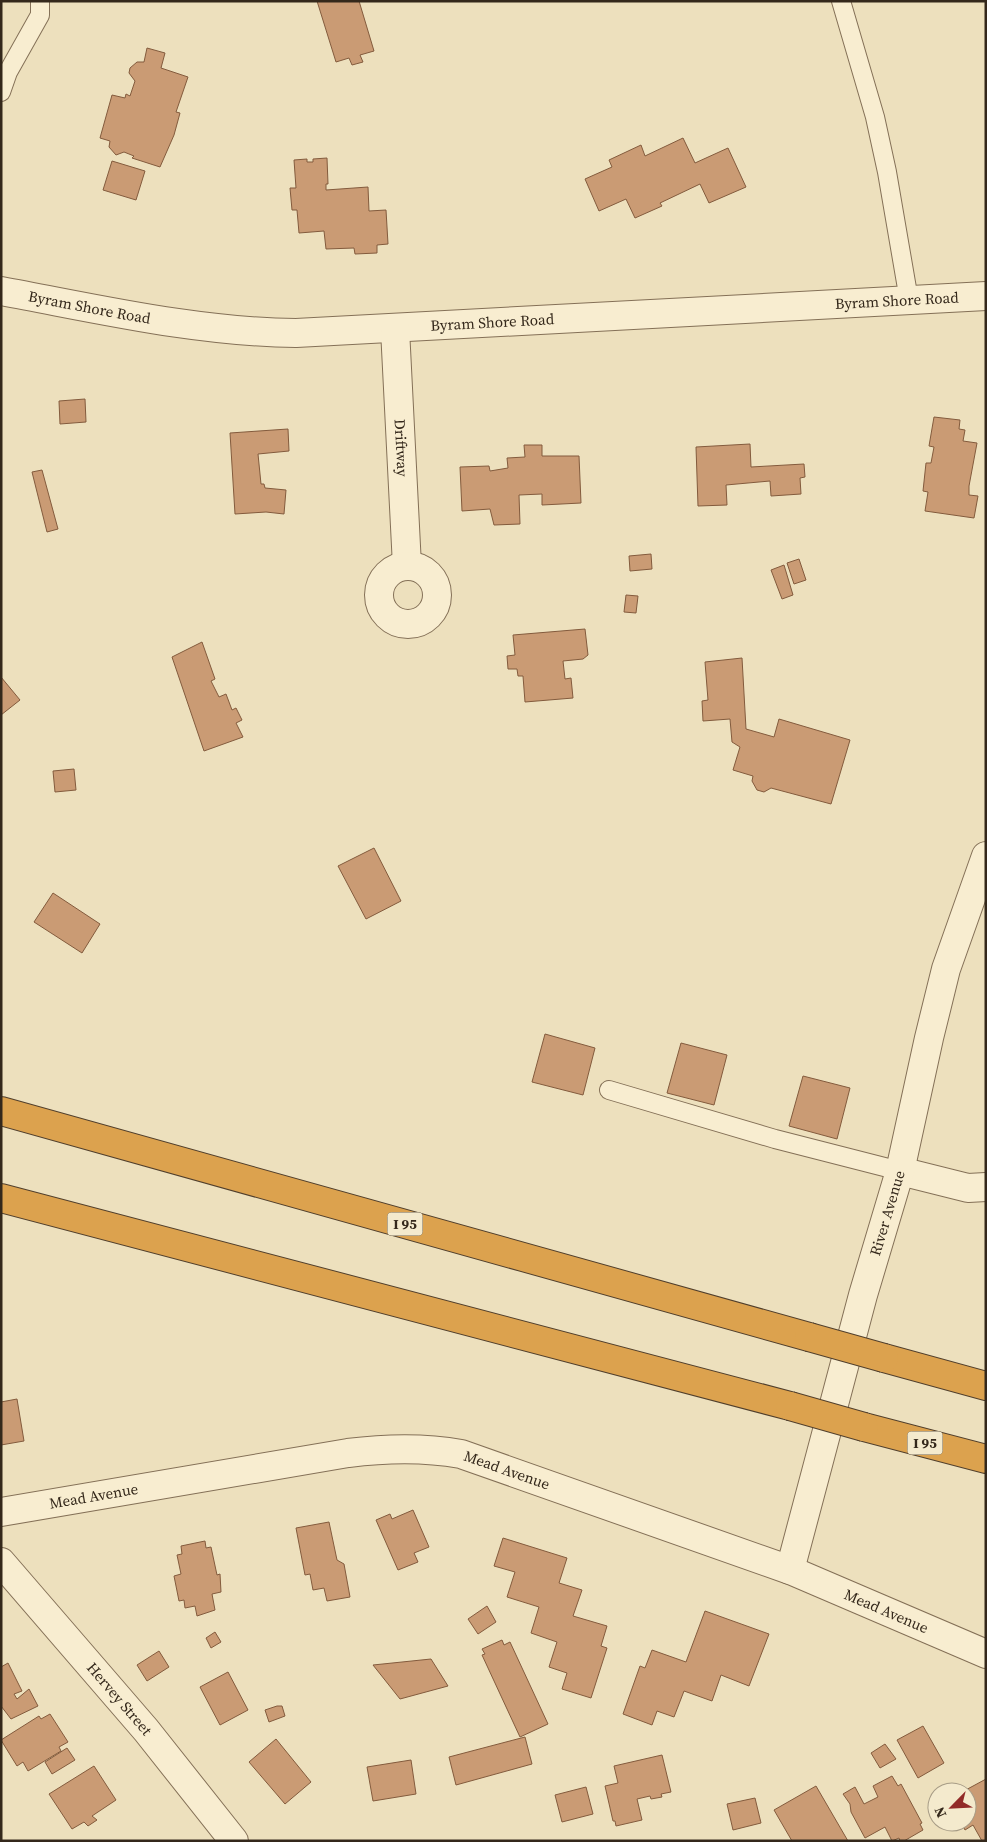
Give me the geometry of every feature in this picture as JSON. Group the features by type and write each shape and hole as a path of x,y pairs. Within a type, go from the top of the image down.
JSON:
{"highway":[{"name":"I 95","path":"1,1111 986,1386"},
{"name":"I 95","path":"1,1198 986,1459"}],"street":[{"name":"Byram Shore Road","path":"1,291 160,320 255,333 395,329 986,296"},
{"name":"Driftway","path":"395,329 408,566"},
{"name":"River Avenue","path":"790,1570 863,1295 900,1171 928,1038 946,969 986,856"},
{"path":"900,1171 968,1188 986,1187"},
{"name":"Mead Avenue","path":"1,1512 348,1452 383,1448 425,1448 461,1454 790,1570 986,1654"},
{"name":"Hervey Street","path":"1,1562 146,1730 234,1841"}],"lane":[{"path":"1,92 8,72 40,15 40,1"},
{"path":"841,1 877,126 909,300"},
{"path":"609,1090 775,1139 900,1171"}],"building":[{"path":"317,1 359,1 374,51 360,55 363,62 352,65 349,58 336,62"},
{"path":"147,48 165,53 161,68 188,77 176,112 180,113 174,135 160,167 132,158 134,156 124,152 116,155 109,147 110,141 100,138 112,95 125,98 126,94 130,96 135,81 129,73 130,68 137,62 144,62"},
{"path":"683,138 695,163 728,148 746,187 709,203 700,184 660,203 662,206 635,218 626,199 599,211 585,179 612,167 609,160 641,145 645,156"},
{"path":"327,158 328,184 326,184 326,190 368,187 369,211 386,210 388,244 377,245 377,253 355,254 354,248 326,249 324,231 299,233 297,210 292,210 290,188 296,188 294,160 307,159 307,162 313,162 313,159"},
{"path":"112,161 145,171 136,200 103,190"},
{"path":"85,399 86,422 60,424 59,401"},
{"path":"934,417 960,420 959,429 965,430 963,441 977,443 969,486 969,495 978,496 974,518 925,511 928,492 923,491 926,463 931,463 934,447 929,446"},
{"path":"288,429 289,451 258,454 261,484 264,484 265,488 286,490 284,514 266,512 235,514 230,433"},
{"path":"750,444 751,467 804,464 805,477 800,478 801,494 771,496 770,481 726,485 727,505 698,506 696,447"},
{"path":"524,445 542,445 542,456 579,456 581,503 542,505 542,494 519,495 520,524 494,525 490,509 462,511 460,467 489,466 490,471 508,468 507,458 525,457"},
{"path":"42,470 58,529 47,532 32,472"},
{"path":"651,554 652,569 630,571 629,556"},
{"path":"799,559 806,580 794,584 787,563"},
{"path":"784,565 793,595 782,599 771,570"},
{"path":"626,595 638,596 636,613 624,612"},
{"path":"585,629 588,655 583,659 563,661 565,679 571,678 573,698 525,702 523,676 518,676 517,669 508,669 507,656 515,655 513,635"},
{"path":"202,642 215,679 211,681 219,697 226,694 232,710 236,708 242,720 236,723 243,737 204,751 172,657"},
{"path":"742,658 746,729 774,737 779,719 850,740 831,804 771,788 764,792 757,790 752,781 753,776 733,770 740,747 732,742 730,719 703,721 702,701 708,700 705,662"},
{"path":"1,677 20,700 1,715"},
{"path":"74,769 76,790 55,792 53,771"},
{"path":"374,848 401,901 366,919 338,866"},
{"path":"53,893 100,924 82,953 34,922"},
{"path":"545,1034 595,1048 583,1095 532,1082"},
{"path":"681,1043 727,1055 714,1105 667,1093"},
{"path":"803,1076 850,1088 837,1139 789,1126"},
{"path":"17,1399 24,1441 1,1445 1,1402"},
{"path":"413,1510 429,1547 414,1553 418,1562 398,1570 376,1520 390,1514 392,1519"},
{"path":"329,1522 337,1560 344,1564 350,1597 327,1601 324,1588 313,1590 310,1574 305,1575 296,1528"},
{"path":"503,1538 567,1558 559,1583 582,1590 573,1616 607,1626 601,1646 607,1648 591,1698 562,1689 567,1673 549,1667 557,1642 531,1633 539,1607 507,1597 515,1572 494,1566"},
{"path":"205,1541 206,1548 211,1547 217,1575 220,1574 221,1592 212,1594 215,1610 197,1616 195,1606 185,1608 184,1600 179,1601 174,1576 181,1574 177,1555 182,1554 181,1546"},
{"path":"487,1606 496,1622 478,1634 468,1619"},
{"path":"705,1611 769,1634 749,1686 721,1675 712,1701 684,1691 674,1717 657,1711 652,1725 623,1714 640,1666 645,1668 652,1650 686,1662"},
{"path":"215,1632 221,1642 211,1648 206,1638"},
{"path":"502,1640 504,1645 510,1642 548,1724 520,1737 482,1655 485,1654 482,1649"},
{"path":"159,1651 169,1667 147,1681 137,1665"},
{"path":"431,1659 448,1686 400,1699 373,1665"},
{"path":"8,1663 22,1691 14,1694 17,1699 29,1689 38,1706 11,1719 1,1706 1,1667"},
{"path":"228,1672 248,1710 220,1725 200,1687"},
{"path":"282,1706 285,1716 269,1722 265,1710"},
{"path":"50,1714 68,1742 59,1747 61,1751 28,1771 23,1762 17,1766 1,1740 39,1716 41,1719"},
{"path":"923,1726 944,1763 918,1778 897,1740"},
{"path":"525,1737 532,1764 456,1785 449,1757"},
{"path":"276,1739 311,1782 285,1804 249,1762"},
{"path":"885,1744 896,1759 880,1768 871,1753"},
{"path":"67,1748 75,1760 52,1774 45,1762"},
{"path":"662,1755 671,1792 661,1794 662,1797 651,1799 650,1796 637,1799 642,1820 616,1826 615,1821 613,1821 605,1786 618,1783 614,1766"},
{"path":"411,1760 416,1794 373,1801 367,1767"},
{"path":"94,1766 116,1800 92,1816 97,1820 88,1826 84,1822 72,1829 49,1794"},
{"path":"892,1776 898,1786 901,1784 922,1823 920,1824 923,1830 904,1841 900,1841 899,1838 892,1841 885,1827 865,1838 851,1812 850,1804 843,1794 855,1787 864,1804 878,1797 873,1786"},
{"path":"986,1779 986,1840 982,1841 977,1832 977,1784"},
{"path":"816,1786 848,1841 792,1841 774,1810"},
{"path":"586,1787 593,1814 562,1822 555,1795"},
{"path":"755,1798 761,1823 733,1830 727,1804"}]}
